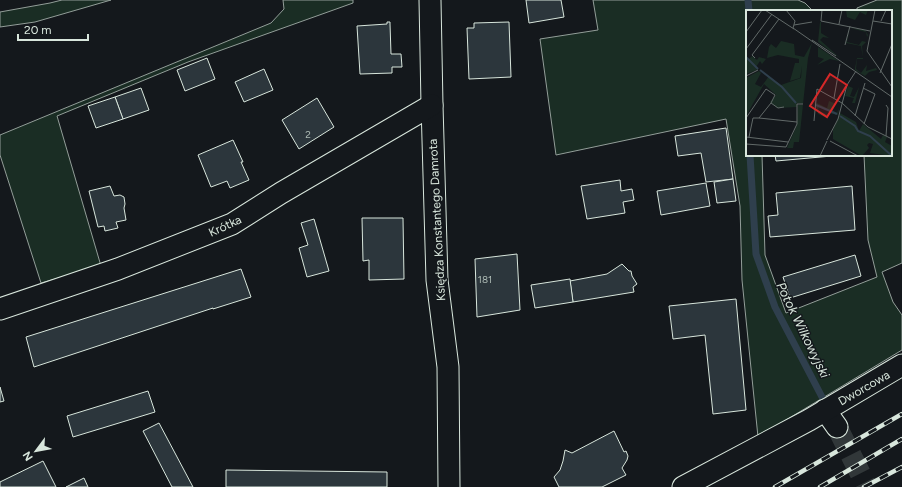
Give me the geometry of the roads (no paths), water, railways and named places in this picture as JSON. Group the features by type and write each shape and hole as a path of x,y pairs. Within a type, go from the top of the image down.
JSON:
{"street":[{"name":"Księdza Konstantego Damrota","path":"430,0 437,280 448,367 449,487"},
{"name":"Krótka","path":"0,309 118,269 232,224 281,193 432,105"},
{"name":"Dworcowa","path":"684,487 809,420 831,418 902,365"}],"waterway":[{"name":"Potok Wilkowyjski","path":"748,0 749,10"},
{"name":"Potok Wilkowyjski","path":"750,156 756,254 775,307 822,397"}],"tunnel":[{"path":"837,427 867,487"}],"railway":[{"path":"775,487 902,414"},
{"path":"820,487 902,439"},
{"path":"864,487 902,467"}]}
